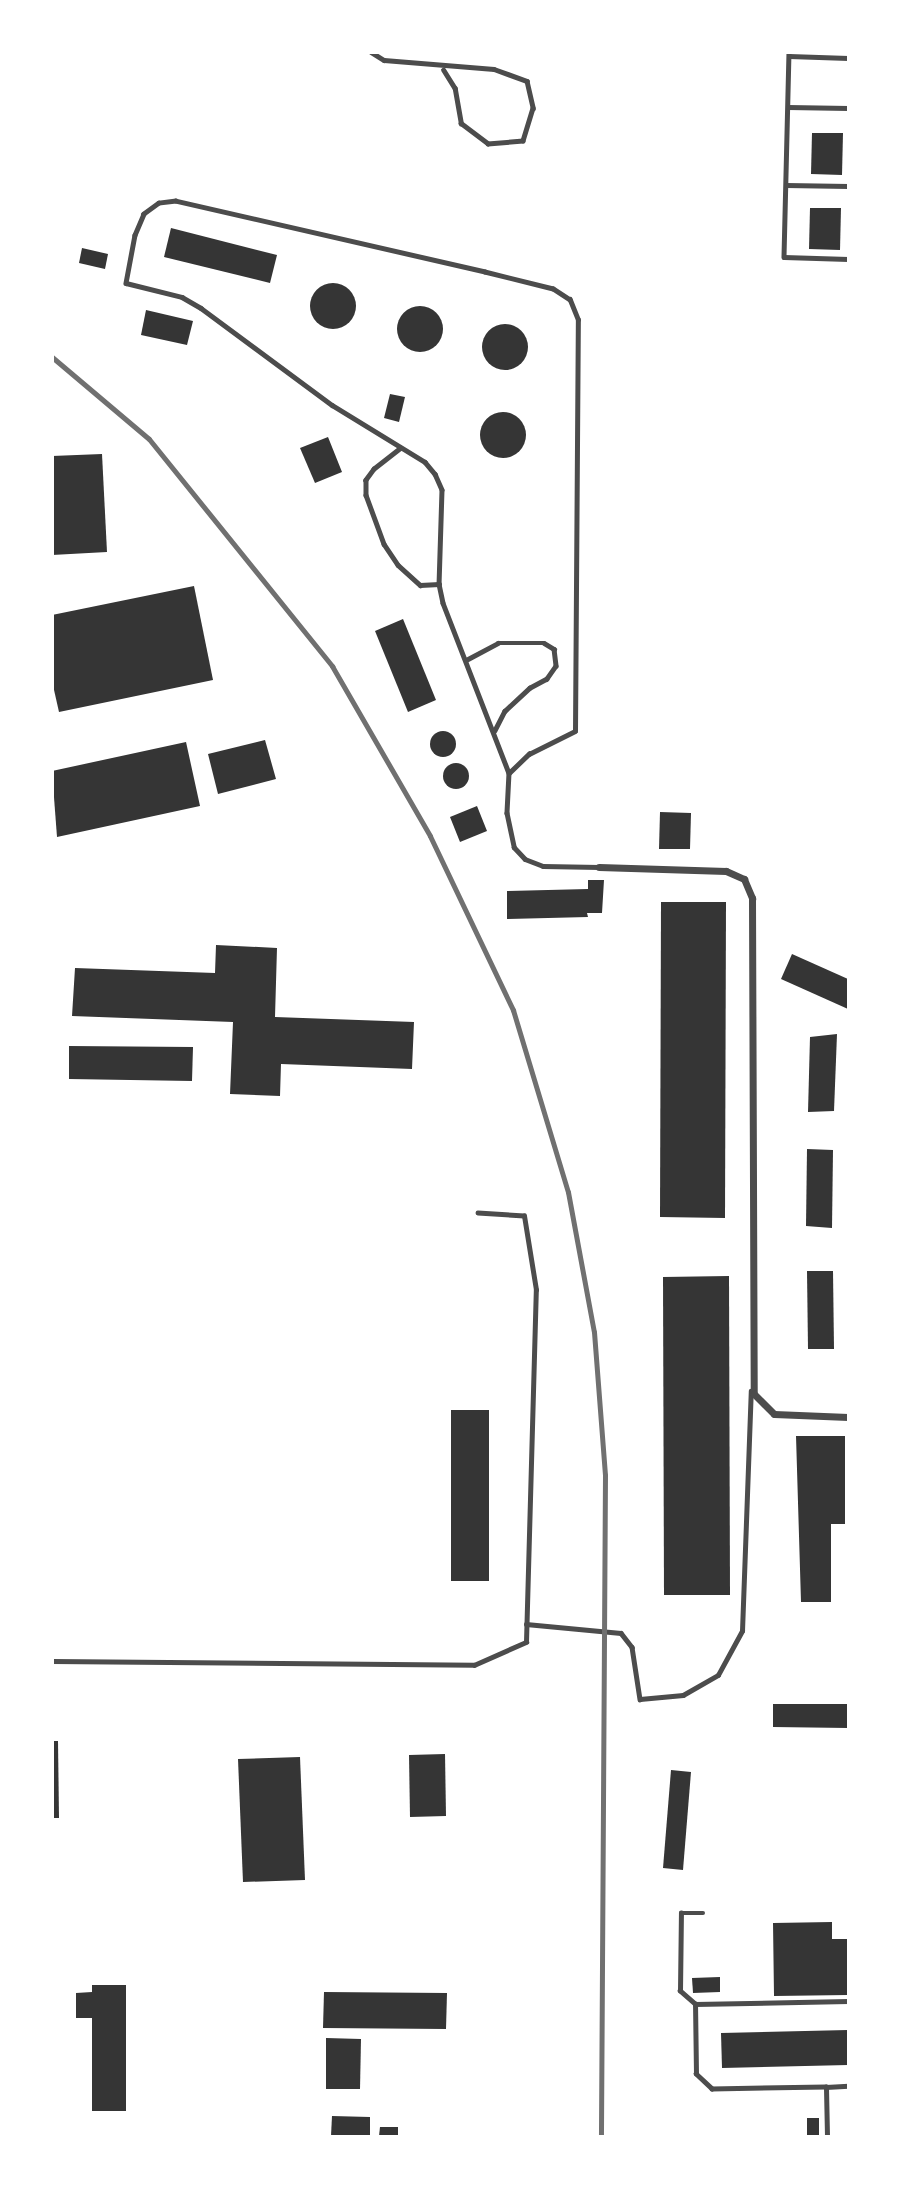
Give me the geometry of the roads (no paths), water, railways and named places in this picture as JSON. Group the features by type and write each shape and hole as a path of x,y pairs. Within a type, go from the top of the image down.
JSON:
{"street":[{"path":"599,867 726,871 744,879 752,898 751,1376 754,1394 774,1414 849,1417"}],"lane":[{"path":"371,52 384,60 494,69 527,81 533,108 523,141 488,144 461,124 455,89 443,69"},
{"path":"849,58 789,54 784,257 849,259"},
{"path":"788,107 849,108"},
{"path":"786,185 849,186"},
{"path":"509,773 529,754 575,731 578,320 570,300 553,289 176,201 159,203 144,214 135,235 126,283 182,297 201,308 332,405 425,462 442,490 439,584 509,773 509,832 525,859 543,866 599,867"},
{"path":"401,448 374,469 366,480 366,495 384,544 398,565 420,585 439,584"},
{"path":"466,660 498,643 544,643 554,649 555,666 547,680 530,688 506,711 494,731"},
{"path":"52,1661 474,1665 526,1642 536,1290 524,1216 478,1213"},
{"path":"526,1624 621,1633 632,1647 640,1699 683,1695 718,1675 736,1648 742,1631 751,1376"},
{"path":"703,1913 681,1913 680,1991 695,2004 849,2001"},
{"path":"695,2004 696,2074 712,2089 849,2086"},
{"path":"827,2087 827,2137"}],"railway":[{"path":"52,357 149,439 332,666 430,836 513,1010 568,1192 594,1332 605,1475 601,2136"}]}
